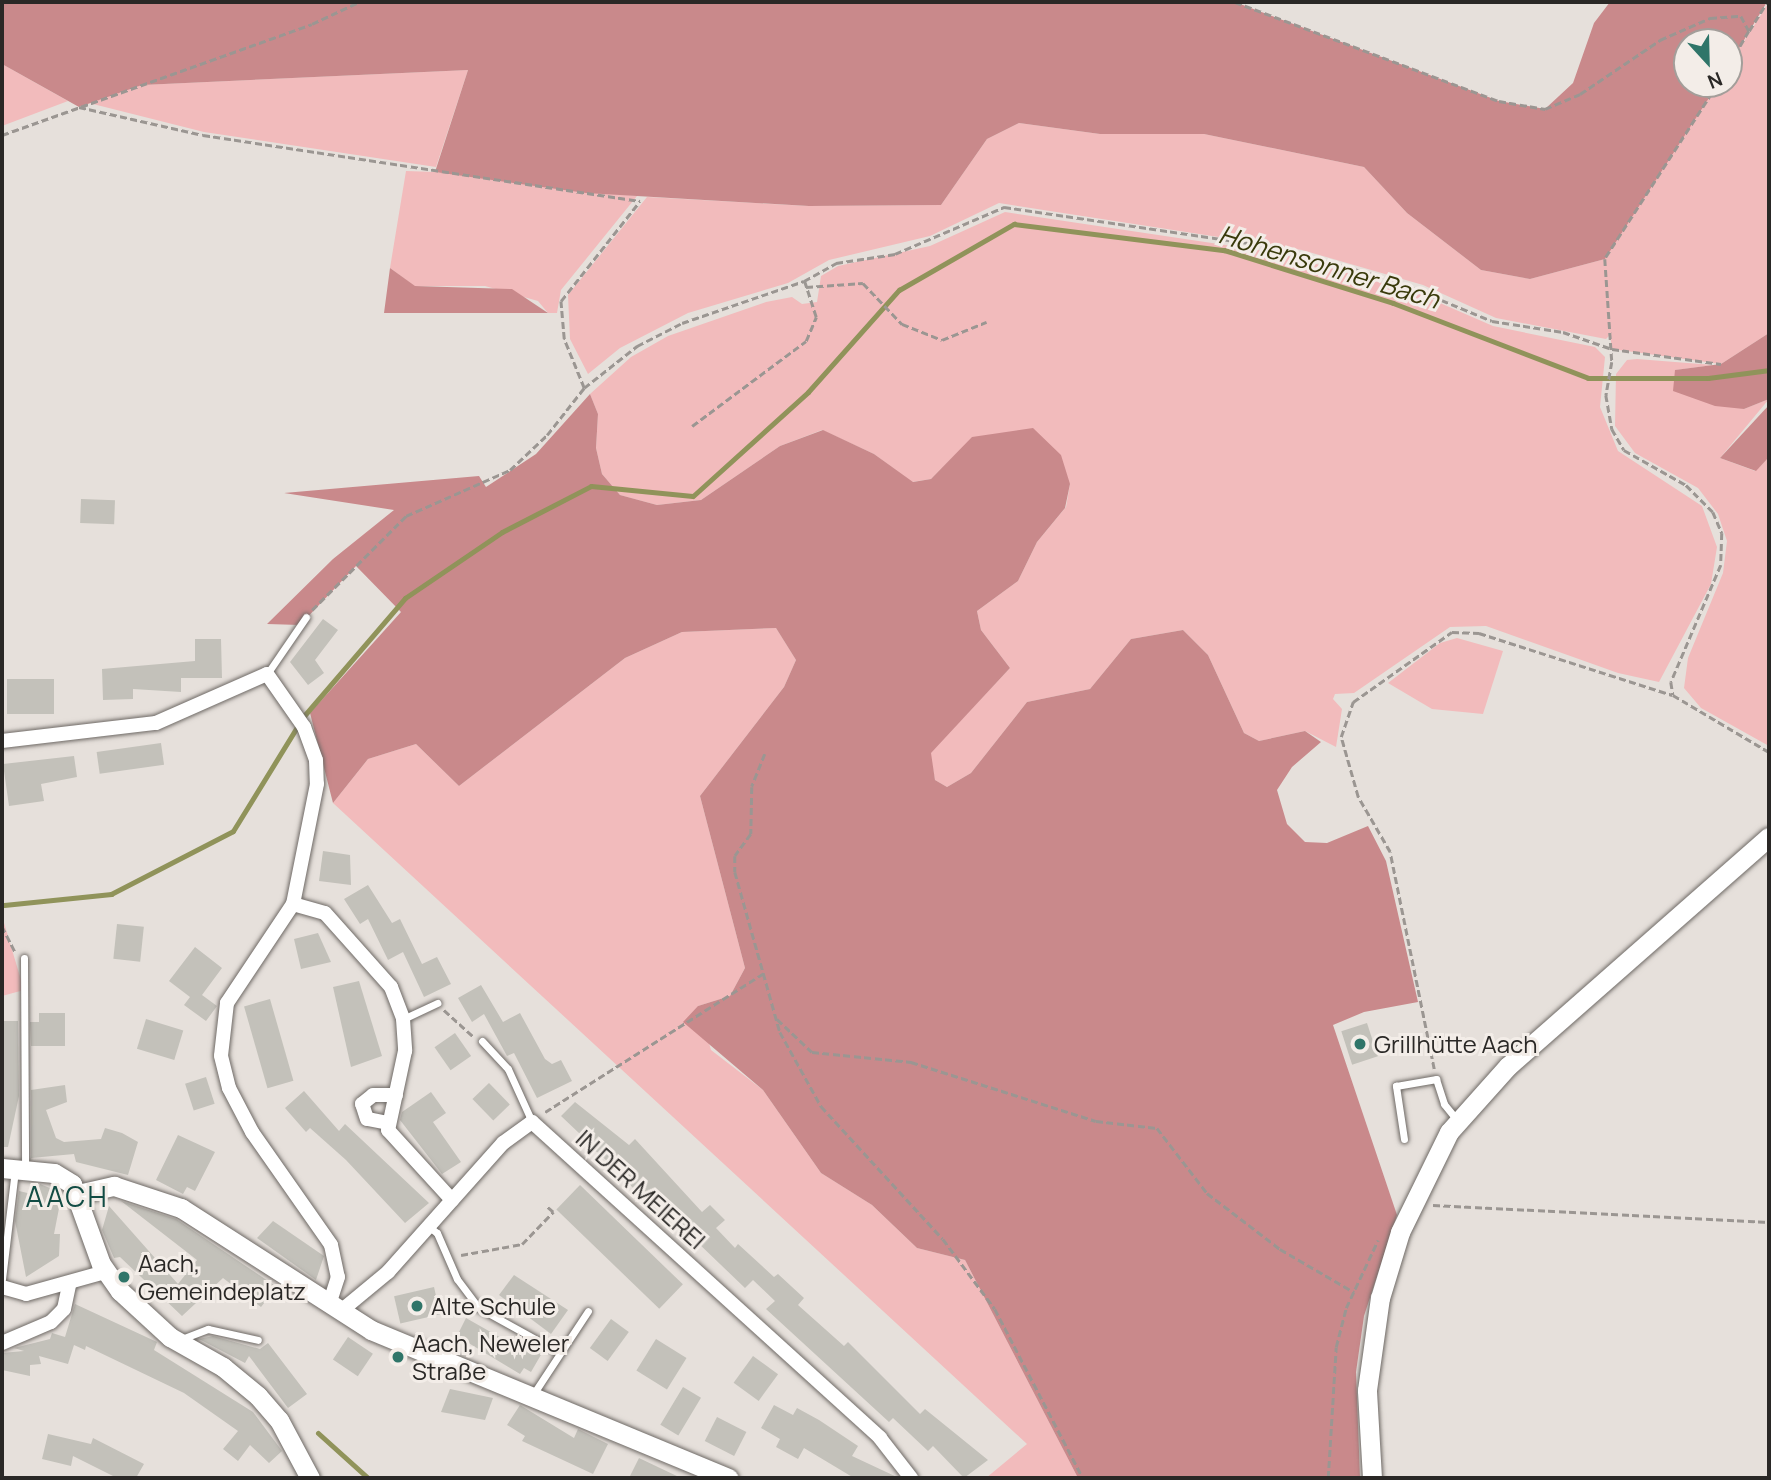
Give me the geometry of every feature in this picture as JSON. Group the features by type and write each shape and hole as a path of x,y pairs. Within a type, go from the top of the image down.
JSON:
{"main road":[{"path":"1372,1478 1370,1348 1385,1277 1412,1203 1457,1120 1559,1019 1769,837"},
{"path":"14,1169 61,1175 78,1194 106,1272 134,1306 177,1342 223,1367 272,1410 310,1478"},
{"path":"78,1194 114,1186 181,1208 335,1307 394,1341 534,1394 729,1478"}],"street":[{"path":"3,743 156,723 267,674 304,727 316,760 317,784 293,904 227,1003 221,1056 229,1088 253,1132 331,1245 338,1277 335,1307"},
{"path":"293,904 325,913 355,942 391,986 402,1019 405,1051 397,1095 388,1123 394,1142 452,1200"},
{"path":"388,1123 367,1119 362,1104 373,1095 397,1095"},
{"path":"335,1307 388,1272 509,1137 532,1122"},
{"name":"IN DER MEIEREI","path":"532,1122 880,1438 911,1478"},
{"path":"2,1287 22,1294 69,1286 106,1272"},
{"path":"2,1343 51,1322 64,1309 69,1286"}],"lane":[{"path":"267,674 306,617"},
{"path":"2,1279 14,1169 24,958"},
{"path":"402,1019 437,1003"},
{"path":"482,1041 508,1069 532,1122"},
{"path":"1404,1139 1396,1086 1436,1079 1444,1104 1457,1120"},
{"path":"428,1226 479,1308 557,1351"},
{"path":"534,1394 557,1351 588,1311"},
{"path":"177,1342 208,1328 258,1340"}],"path":[{"path":"2,135 312,24 359,2"},
{"path":"1235,2 1499,101 1545,108 1580,94 1660,40 1710,18 1741,16 1749,31"},
{"path":"1743,41 1767,2"},
{"path":"1673,695 1671,682 1721,565 1722,533 1713,512 1686,485 1624,450 1612,429 1606,395 1612,349 1605,259 1708,98"},
{"path":"79,107 203,135 639,201 561,301 564,339 584,388"},
{"path":"306,617 406,516 510,471 584,388 636,346 682,323 804,281 836,263 895,254 1004,207 1275,247 1393,280 1492,321 1563,332 1612,349 1721,364"},
{"path":"692,426 806,341 816,317 804,281"},
{"path":"806,287 863,283 902,324 942,340 986,322"},
{"path":"2,441 2,475"},
{"path":"1436,1079 1390,852 1358,797 1341,737 1353,702 1452,632 1479,633 1673,695 1769,752"},
{"path":"765,754 752,787 751,834 735,856 734,872 776,1018 799,1072 821,1106 943,1239 995,1308 1083,1478"},
{"path":"2,926 12,951 24,958"},
{"path":"532,1122 764,973"},
{"path":"437,1003 482,1041"},
{"path":"776,1018 812,1052 911,1062 1096,1121 1157,1128 1207,1193 1280,1249 1354,1292"},
{"path":"1412,1203 1769,1222"},
{"path":"449,1257 522,1244 553,1212 547,1207"}],"shaded area":[{"path":"2,2 1235,2 1499,101 1545,109 1573,83 1594,23 1610,2 1767,2 1743,42 1743,28 1673,28 1673,98 1709,98 1605,259 1530,279 1481,270 1407,213 1364,167 1204,134 1100,134 1019,123 987,139 941,205 809,206 586,193 435,172 468,70 142,85 79,107 2,64"},
{"path":"1769,2 1769,333 1721,364 1612,349 1610,335 1606,339 1496,318 1423,285 1302,250 999,203 930,236 829,260 788,283 688,313 620,348 588,374 570,339 568,295 647,197 809,206 941,205 987,139 1019,123 1100,134 1204,134 1364,167 1407,213 1481,270 1530,279 1605,259 1709,98 1743,98 1743,43"},
{"path":"2,64 68,101 2,126"},
{"path":"468,70 436,167 204,132 89,103 142,85"},
{"path":"406,171 435,172 637,196 561,290 557,313 548,313 538,301 485,286 414,286 390,268"},
{"path":"1005,212 1278,253 1417,293 1493,326 1595,347 1605,357 1600,407 1618,451 1702,506 1717,547 1711,584 1659,682 1618,673 1486,626 1450,627 1354,693 1335,694 1333,699 1342,709 1336,747 1305,731 1259,741 1244,733 1208,655 1183,630 1131,639 1090,689 1027,702 971,773 947,787 935,780 930,753 1010,668 981,630 977,611 1018,581 1037,542 1066,507 1070,484 973,437 931,479 912,482 874,454 822,430 780,446 701,500 657,505 620,495 602,474 596,448 598,414 590,394 631,357 668,336 766,302 792,297 802,304 817,302 821,276 838,266 930,246"},
{"path":"390,268 415,286 512,289 548,313 384,313"},
{"path":"1769,333 1769,399 1744,409 1715,406 1673,391 1675,370 1721,364"},
{"path":"1627,360 1713,365 1676,370 1744,409 1769,399 1720,458 1755,471 1769,457 1769,746 1701,708 1684,688 1688,658 1723,573 1727,541 1718,514 1698,488 1635,453 1615,426 1616,374"},
{"path":"590,394 598,414 596,448 602,474 620,495 657,505 701,500 780,446 823,430 874,454 913,482 931,479 972,437 1033,428 1061,455 1070,484 1065,508 1037,542 1018,581 977,611 981,630 1010,668 931,753 935,780 947,787 971,773 1027,702 1090,689 1131,639 1183,630 1208,655 1244,733 1259,741 1305,731 1321,742 1292,767 1277,790 1287,824 1305,842 1327,843 1368,826 1386,861 1418,1002 1364,1012 1333,1025 1397,1215 1364,1316 1356,1372 1360,1478 1078,1478 965,1260 917,1248 872,1205 821,1173 763,1090 683,1022 698,1006 730,996 745,968 700,796 784,687 796,660 776,628 682,632 625,658 459,786 416,744 368,759 333,803 310,713 401,612 356,566 300,625 267,624 333,559 394,510 284,493 479,476 486,487 536,454"},
{"path":"1769,405 1769,457 1756,471 1720,458"},
{"path":"776,628 796,660 784,687 700,796 745,968 730,996 698,1006 711,1050 763,1090 821,1173 872,1205 917,1248 965,1260 1078,1478 986,1478 1027,1444 333,803 368,759 416,744 459,786 625,658 682,632"},
{"path":"1457,638 1503,651 1483,714 1432,709 1388,683 1440,643"},
{"path":"2,916 24,990 2,996"}],"building":[{"path":"81,499 115,500 114,524 80,523"},
{"path":"323,619 338,630 315,660 324,673 308,685 290,662"},
{"path":"195,639 221,639 222,678 181,678 181,692 133,689 133,699 103,700 102,669 195,661"},
{"path":"7,679 54,679 54,714 7,714"},
{"path":"161,743 164,765 100,774 97,752"},
{"path":"74,756 77,777 41,784 44,801 9,806 3,764"},
{"path":"323,851 350,855 351,885 319,881"},
{"path":"368,885 392,923 400,919 422,964 437,957 451,984 424,997 403,952 388,960 368,919 360,924 344,899"},
{"path":"117,924 144,927 140,962 113,959"},
{"path":"318,933 331,962 301,969 294,939"},
{"path":"195,947 222,968 202,995 217,1006 206,1021 184,1005 190,997 169,981"},
{"path":"359,981 382,1056 351,1067 333,987"},
{"path":"481,985 503,1022 520,1013 545,1059 552,1064 561,1060 572,1081 537,1098 514,1053 507,1056 484,1014 472,1022 458,998"},
{"path":"270,999 293,1081 267,1088 244,1006"},
{"path":"39,1013 65,1013 65,1046 31,1046 30,1022 39,1022"},
{"path":"146,1019 183,1030 174,1060 137,1049"},
{"path":"2,1021 18,1021 19,1096 8,1147 2,1147"},
{"name":"Grillhütte Aach","path":"1367,1023 1378,1056 1352,1065 1341,1031"},
{"path":"455,1033 471,1056 451,1070 435,1047"},
{"path":"206,1077 215,1104 194,1110 185,1084"},
{"path":"489,1083 510,1105 493,1121 472,1099"},
{"path":"65,1085 67,1102 46,1110 56,1138 64,1142 101,1139 105,1128 122,1133 138,1142 128,1175 76,1162 74,1154 31,1158 31,1090"},
{"path":"304,1091 339,1131 345,1124 429,1203 405,1223 346,1160 310,1128 306,1132 285,1108"},
{"path":"431,1092 446,1113 433,1122 461,1162 442,1174 400,1120 402,1112"},
{"path":"575,1102 629,1145 635,1139 702,1212 710,1205 725,1220 716,1228 735,1248 738,1244 774,1277 778,1274 804,1298 798,1305 844,1346 848,1342 920,1414 925,1409 988,1460 964,1478 933,1446 928,1451 893,1418 889,1422 766,1309 775,1301 753,1280 745,1288 696,1241 673,1222 670,1226 600,1154 576,1139 580,1134 561,1116"},
{"path":"178,1135 215,1152 195,1191 187,1187 183,1194 156,1180"},
{"path":"40,1184 62,1193 54,1234 60,1234 59,1256 26,1277 15,1221 19,1191 36,1195"},
{"path":"580,1185 683,1284 659,1309 556,1209"},
{"path":"121,1201 176,1219 277,1287 261,1307 223,1278 182,1316 120,1257 114,1258 102,1230 109,1206 178,1284 197,1260"},
{"path":"273,1221 324,1256 316,1280 257,1238"},
{"path":"514,1275 568,1310 551,1334 499,1295"},
{"name":"Alte Schule","path":"434,1287 440,1314 400,1324 394,1296"},
{"path":"75,1304 157,1342 154,1350 253,1412 282,1451 269,1463 250,1445 238,1461 223,1449 238,1431 184,1393 86,1346 85,1350 74,1345 68,1364 39,1356 41,1364 30,1365 30,1376 2,1370 2,1353 24,1351 14,1348 50,1339 52,1333 65,1337"},
{"path":"466,1318 524,1351 528,1345 542,1353 531,1372 524,1368 520,1374 457,1336"},
{"path":"611,1319 629,1332 608,1361 590,1348"},
{"path":"213,1336 260,1349 268,1343 307,1394 288,1408 249,1356 245,1363 199,1339"},
{"path":"348,1337 373,1354 358,1376 333,1359"},
{"path":"656,1339 687,1358 667,1389 636,1370"},
{"path":"753,1356 778,1374 759,1401 734,1383"},
{"path":"683,1387 701,1398 678,1436 660,1425"},
{"path":"450,1389 493,1398 485,1420 441,1412"},
{"path":"520,1405 574,1438 578,1429 608,1444 593,1474 522,1441 525,1436 507,1425"},
{"path":"774,1405 793,1415 797,1408 819,1420 858,1446 852,1456 899,1478 854,1478 804,1448 798,1459 776,1447 780,1439 761,1428"},
{"path":"717,1417 746,1432 734,1456 705,1441"},
{"path":"48,1434 91,1444 93,1438 144,1464 136,1478 117,1478 73,1456 71,1466 42,1459"},
{"path":"639,1458 681,1478 629,1478"}],"waterway":[{"name":"Hohensonner Bach","path":"4,905 111,894 233,831 303,717 405,598 502,532 591,486 693,496 808,392 899,290 1014,224 1224,250 1393,303 1588,378 1708,378 1769,370"},
{"path":"318,1433 368,1478"}],"place":[{"name":"Grillhütte Aach","path":"1360,1044"},
{"name":"Aach, Gemeindeplatz","path":"124,1277"},
{"name":"Alte Schule","path":"417,1306"},
{"name":"Aach, Neweler Straße","path":"398,1357"}],"district":[{"name":"AACH","path":"67,1196"}]}
